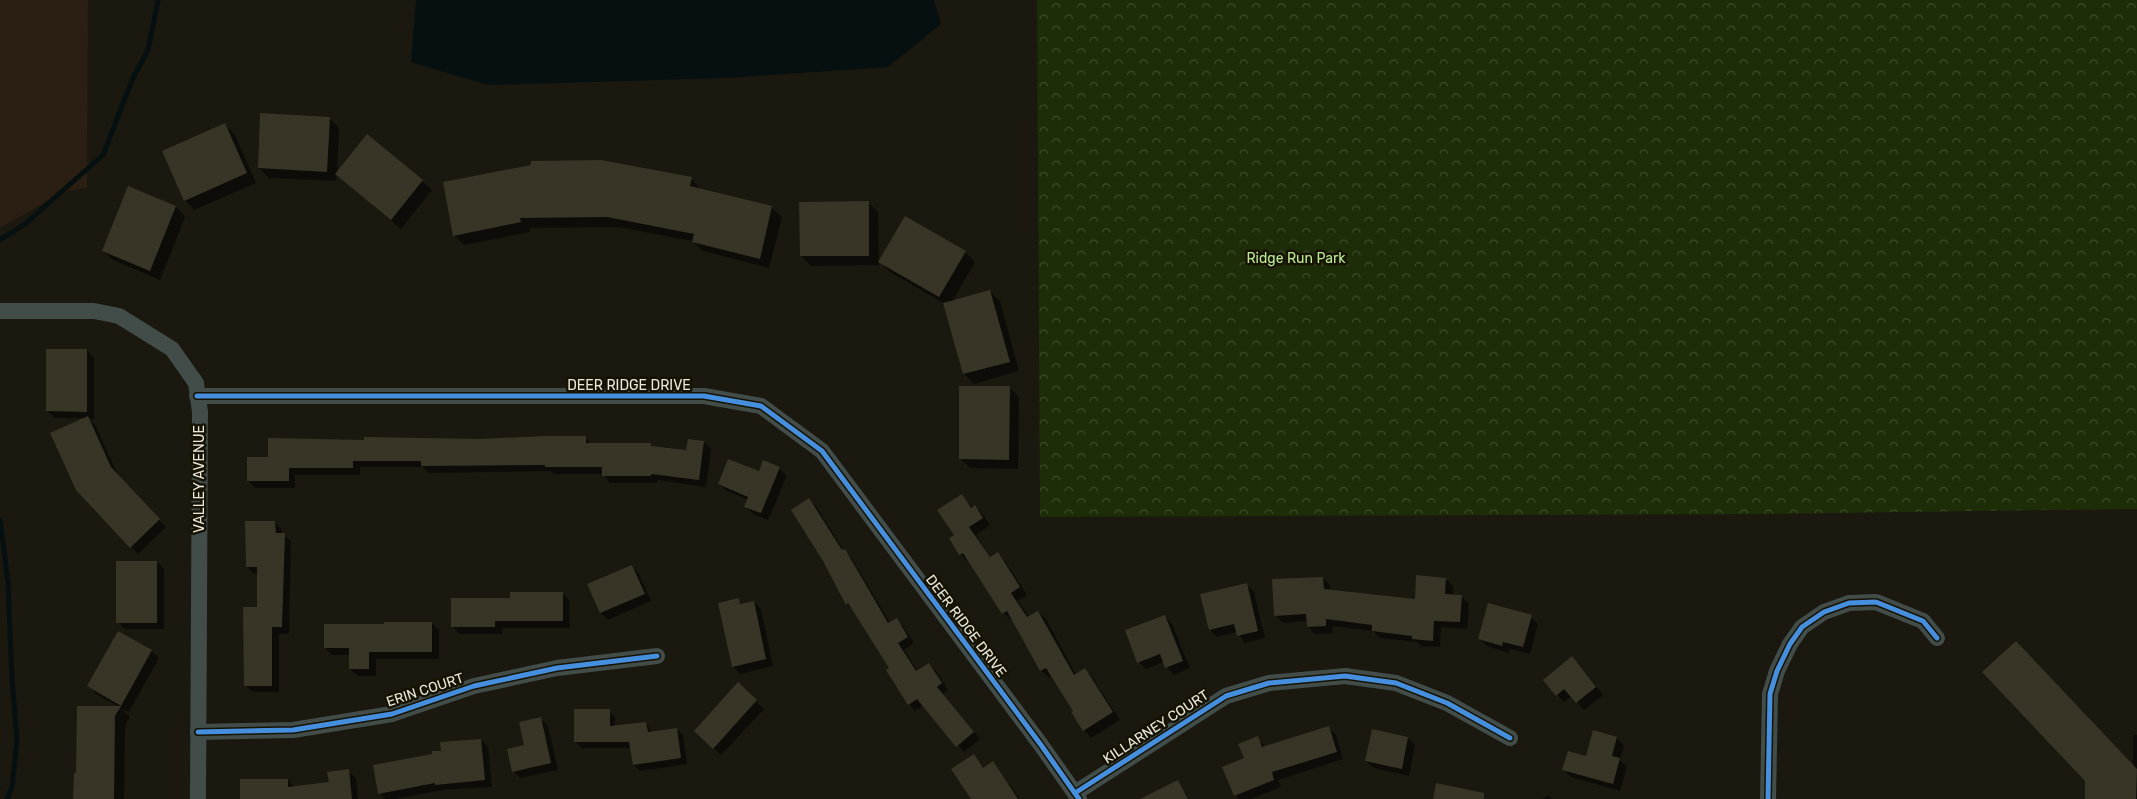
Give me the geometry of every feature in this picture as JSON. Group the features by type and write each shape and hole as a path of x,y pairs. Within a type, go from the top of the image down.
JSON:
{"street":[{"name":"VALLEY AVENUE","path":"0,311 94,311 119,316 172,349 196,383 200,412 198,799"},
{"name":"DEER RIDGE DRIVE","path":"197,396 704,396 761,406 822,451 1077,796"},
{"path":"1768,799 1770,694 1777,671 1790,644 1802,627 1824,612 1849,603 1876,602 1923,621 1937,638"},
{"name":"ERIN COURT","path":"198,732 294,730 392,714 474,686 557,668 657,656"},
{"name":"KILLARNEY COURT","path":"1077,796 1226,696 1269,683 1345,676 1396,683 1447,703 1510,738"}],"shaded area":[{"path":"0,0 88,0 87,188 63,192 0,228"},
{"path":"416,0 934,0 941,24 888,67 725,78 488,85 411,62"}],"green space":[{"name":"Ridge Run Park","path":"1037,0 2137,0 2137,509 1755,514 1040,517"}],"building":[{"path":"260,113 330,117 327,172 258,168"},
{"path":"225,123 247,173 184,201 162,151"},
{"path":"367,134 423,180 391,220 335,174"},
{"path":"601,160 692,177 690,186 772,206 760,259 692,242 694,234 607,217 520,218 521,222 453,236 443,182 531,165 531,161"},
{"path":"128,186 176,206 150,271 102,251"},
{"path":"869,201 869,256 800,256 799,202"},
{"path":"905,216 966,251 939,297 878,262"},
{"path":"990,290 1010,362 963,374 943,303"},
{"path":"46,349 87,349 87,412 46,411"},
{"path":"959,386 1010,386 1009,460 959,459"},
{"path":"88,416 111,467 160,519 130,548 76,490 50,433"},
{"path":"586,436 586,443 651,443 651,446 686,450 688,439 704,441 699,480 651,474 651,476 602,476 602,467 545,467 545,465 421,466 421,461 353,461 353,468 289,468 289,481 247,481 247,457 268,457 268,438 364,440 364,437 480,439"},
{"path":"728,459 759,471 763,460 780,467 761,513 744,507 748,497 718,484"},
{"path":"962,494 971,508 975,505 983,518 969,527 990,557 998,552 1020,587 1011,593 1027,617 1038,611 1074,675 1085,668 1113,712 1083,731 1071,712 1073,711 1046,668 1040,671 1007,611 1002,614 963,553 959,555 949,538 954,535 937,510"},
{"path":"809,498 842,550 845,549 888,623 897,618 908,637 898,643 916,671 929,663 942,683 937,687 974,732 956,747 917,699 908,705 886,670 889,668 848,603 846,605 823,561 791,510"},
{"path":"245,521 275,521 276,533 285,533 282,627 272,627 272,686 244,686 243,607 257,607 257,567 246,567"},
{"path":"116,561 157,561 157,623 116,623"},
{"path":"632,565 645,594 600,613 587,584"},
{"path":"1416,575 1446,578 1445,594 1462,595 1460,622 1434,621 1433,641 1412,639 1412,636 1372,631 1372,625 1326,619 1326,626 1307,627 1306,614 1274,616 1272,579 1323,577 1324,589 1415,599"},
{"path":"1247,583 1258,631 1237,636 1234,624 1209,630 1200,594"},
{"path":"510,592 563,592 563,621 495,621 495,627 451,627 451,598 510,598"},
{"path":"739,598 740,604 754,601 766,659 732,667 718,603"},
{"path":"1488,603 1532,615 1523,647 1503,642 1502,646 1478,639"},
{"path":"1165,615 1183,661 1165,668 1160,654 1137,663 1125,630"},
{"path":"384,622 432,622 432,652 369,652 369,669 349,669 349,648 324,648 324,624 384,624"},
{"path":"118,631 152,650 121,706 87,686"},
{"path":"2016,641 2137,769 2136,799 2085,799 2085,781 1982,672"},
{"path":"1572,656 1596,687 1576,703 1564,689 1556,696 1543,680"},
{"path":"738,682 757,700 713,749 694,731"},
{"path":"77,706 121,706 115,716 114,799 73,799 74,773 76,773"},
{"path":"574,709 610,709 610,726 646,722 648,732 677,728 681,758 633,765 629,742 574,742"},
{"path":"541,717 551,763 512,772 507,749 524,745 519,722"},
{"path":"1329,726 1337,752 1272,772 1274,780 1234,796 1222,767 1244,758 1238,744 1258,736 1262,747"},
{"path":"1372,729 1408,737 1402,769 1365,761"},
{"path":"1593,730 1617,737 1612,756 1620,758 1613,784 1562,770 1568,751 1586,756"},
{"path":"481,739 485,780 435,785 435,783 378,794 373,765 432,754 432,751 441,751 440,742"},
{"path":"974,754 983,768 993,761 1018,799 971,799 951,769"},
{"path":"349,769 352,799 240,799 240,779 288,779 288,787 329,782 327,772"},
{"path":"1178,780 1188,799 1140,799"},
{"path":"1436,783 1484,793 1484,799 1433,799"}],"waterway":[{"path":"0,240 25,224 103,155 133,78 148,50 158,0"},
{"path":"0,520 8,582 12,679 17,740 12,787 7,799"}],"cycle path":[{"path":"197,396 704,396 761,406 822,451 1041,745 1079,799"},
{"path":"1768,799 1770,694 1777,671 1790,644 1802,627 1824,612 1849,603 1876,602 1923,621 1937,638"},
{"path":"198,732 293,730 392,714 474,686 557,668 657,656"},
{"path":"1075,793 1226,696 1269,683 1345,676 1396,683 1447,703 1510,738"}]}
